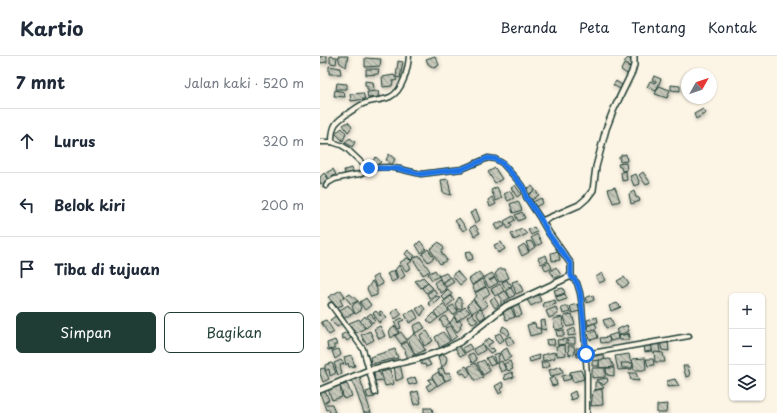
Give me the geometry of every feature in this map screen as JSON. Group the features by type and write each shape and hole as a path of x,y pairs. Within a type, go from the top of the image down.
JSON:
{"street":[{"path":"332,142 332,132 337,121 362,104 389,97 400,89 403,83 409,56"},
{"path":"542,221 579,205 593,190 596,167 606,130 613,111 632,72 634,56"},
{"path":"320,142 332,142 341,145 369,168 400,169 424,174 462,169 488,158 495,159 502,163 524,189 526,197 548,233 571,264 571,276 577,283 580,292 584,326 587,375 587,413"},
{"path":"326,186 335,179 361,174 372,168"},
{"path":"320,390 369,370 417,359 444,350 460,342 506,306 571,276"},
{"path":"331,305 362,348 365,354 375,393"},
{"path":"586,354 689,336"}],"building":[{"path":"320,56 327,56 327,62 320,63"},
{"path":"330,56 337,57 336,64 330,63"},
{"path":"338,56 348,56 346,67 340,63"},
{"path":"435,56 439,65 434,68 428,64 426,59"},
{"path":"365,58 381,59 380,66 365,67"},
{"path":"628,58 634,63 630,67 624,62"},
{"path":"398,61 403,62 400,78 396,77"},
{"path":"624,64 633,69 629,75 621,70"},
{"path":"329,66 340,68 341,74 329,74"},
{"path":"366,69 379,69 378,74 366,75"},
{"path":"394,75 397,80 393,81 392,86 383,87 382,77"},
{"path":"654,76 661,79 656,91 647,87 650,81 655,83 656,81 652,80"},
{"path":"365,81 373,82 374,90 367,89"},
{"path":"616,81 624,86 622,90 613,85"},
{"path":"337,83 347,84 347,89 336,89"},
{"path":"671,85 680,86 680,91 671,90"},
{"path":"659,86 670,90 667,98 655,94"},
{"path":"335,90 344,92 345,97 334,96"},
{"path":"378,91 379,97 368,98 367,92"},
{"path":"363,93 365,99 351,101 350,94"},
{"path":"703,109 706,113 696,119 694,114"},
{"path":"348,122 352,127 348,132 343,125"},
{"path":"342,128 346,133 343,141 335,133"},
{"path":"350,138 355,142 352,147 345,142"},
{"path":"389,154 395,159 392,165 386,160"},
{"path":"626,154 627,161 620,162 619,157"},
{"path":"376,157 381,162 375,166 371,162"},
{"path":"626,163 627,170 622,171 618,164"},
{"path":"352,168 354,173 345,175 344,170"},
{"path":"495,168 502,179 495,183 488,172"},
{"path":"333,169 336,174 329,179 326,173"},
{"path":"626,171 627,180 622,181 621,172"},
{"path":"643,172 650,182 646,185 639,175"},
{"path":"324,173 329,180 320,184 320,177"},
{"path":"636,174 640,184 634,186 630,176"},
{"path":"448,179 451,195 443,193 441,180"},
{"path":"515,185 521,194 517,197 511,188"},
{"path":"532,186 535,190 528,195 526,189"},
{"path":"497,187 502,198 496,201 491,190"},
{"path":"615,187 620,201 613,203 608,189"},
{"path":"535,190 539,195 532,200 528,195"},
{"path":"510,191 514,198 508,201 504,194"},
{"path":"634,191 636,197 639,198 640,201 631,204 629,194"},
{"path":"492,197 496,204 490,207 488,200"},
{"path":"541,198 543,203 535,207 533,202"},
{"path":"518,201 522,210 513,213 510,204"},
{"path":"476,210 480,220 475,223 470,213"},
{"path":"522,212 525,218 518,221 515,215"},
{"path":"513,216 515,220 510,223 512,226 508,229 504,221"},
{"path":"459,218 467,229 463,231 455,221"},
{"path":"502,221 505,226 497,230 494,225"},
{"path":"475,225 480,233 474,236 470,228"},
{"path":"534,227 537,232 531,235 528,230"},
{"path":"522,229 527,234 514,240 511,234"},
{"path":"537,234 542,243 536,246 531,238"},
{"path":"420,241 426,249 421,253 416,245"},
{"path":"531,241 535,247 529,251 526,242"},
{"path":"439,242 444,248 441,252 447,260 440,264 430,249"},
{"path":"501,242 505,249 498,253 494,245"},
{"path":"524,244 529,252 522,256 518,248"},
{"path":"428,249 434,258 428,262 422,254"},
{"path":"408,250 415,256 411,260 405,254"},
{"path":"471,251 473,259 467,261 465,252"},
{"path":"558,251 560,260 552,261 551,253"},
{"path":"419,255 430,271 423,275 413,259"},
{"path":"546,255 548,261 541,264 538,258"},
{"path":"407,258 412,261 408,264 411,268 406,271 399,263"},
{"path":"549,262 552,268 546,271 543,265"},
{"path":"399,265 405,276 399,280 395,270"},
{"path":"556,267 561,275 555,278 550,271"},
{"path":"499,269 505,269 509,278 499,282 495,274"},
{"path":"394,270 397,279 392,282 387,274"},
{"path":"435,270 439,276 432,280 428,274"},
{"path":"457,271 465,281 460,285 452,275"},
{"path":"479,272 483,277 472,285 469,279"},
{"path":"446,273 449,277 441,282 439,276"},
{"path":"492,273 495,277 489,280 490,281 495,278 498,283 489,288 483,278"},
{"path":"602,273 606,280 599,283 596,277"},
{"path":"377,275 383,284 377,287 372,278"},
{"path":"423,277 428,282 421,288 415,281"},
{"path":"451,277 454,282 446,287 443,283"},
{"path":"624,277 629,284 622,288 617,281"},
{"path":"439,279 447,289 441,293 434,283"},
{"path":"482,279 486,286 475,292 472,286"},
{"path":"507,280 512,286 505,288 502,282"},
{"path":"518,280 523,291 516,294 512,282"},
{"path":"372,281 377,289 377,295 371,297 367,289"},
{"path":"428,283 433,288 426,293 422,288"},
{"path":"500,284 504,291 495,296 491,289"},
{"path":"486,287 490,293 483,299 488,305 482,310 473,299 477,296 475,293"},
{"path":"511,288 515,295 510,298 506,290"},
{"path":"563,288 565,293 556,296 554,290"},
{"path":"434,289 437,294 430,299 427,294"},
{"path":"448,289 452,294 445,300 441,296"},
{"path":"341,290 345,296 340,300 343,305 337,307 328,297"},
{"path":"505,291 510,298 504,301 504,304 501,306 501,298 499,295"},
{"path":"350,294 358,301 351,304 345,297"},
{"path":"538,294 541,301 531,306 527,300"},
{"path":"565,294 567,299 558,302 556,297"},
{"path":"593,295 594,300 587,303 585,298"},
{"path":"436,296 440,297 431,306 428,303"},
{"path":"451,296 454,300 447,306 443,302"},
{"path":"459,297 462,302 462,308 458,310 455,304"},
{"path":"494,297 499,305 495,308 490,300"},
{"path":"366,298 371,305 365,310 360,302"},
{"path":"473,300 480,308 472,313 467,305"},
{"path":"555,300 556,304 544,308 543,303"},
{"path":"358,301 361,307 359,312 355,314 352,306"},
{"path":"518,303 522,315 516,317 512,305"},
{"path":"617,303 621,307 611,311 609,306"},
{"path":"443,304 449,311 438,318 434,312"},
{"path":"578,304 580,311 572,313 570,306"},
{"path":"348,305 354,313 344,318 340,310"},
{"path":"422,305 425,309 421,316 416,309"},
{"path":"453,305 458,311 453,315 448,308"},
{"path":"568,306 570,312 563,314 561,308"},
{"path":"465,307 470,312 457,321 454,316"},
{"path":"556,307 558,314 549,318 546,311"},
{"path":"397,308 402,314 395,319 391,313"},
{"path":"511,308 515,317 506,320 503,312"},
{"path":"480,309 486,316 480,320 476,313"},
{"path":"414,310 418,318 409,323 405,314"},
{"path":"376,311 380,316 381,315 379,312 381,311 386,317 379,323 373,313"},
{"path":"371,313 375,320 372,323 367,316"},
{"path":"434,313 438,318 431,324 427,320"},
{"path":"472,313 478,321 473,324 467,317"},
{"path":"572,314 575,325 567,327 564,316"},
{"path":"337,315 343,323 337,327 330,320"},
{"path":"365,316 371,324 366,328 360,321"},
{"path":"445,316 450,323 444,327 440,320"},
{"path":"454,317 457,322 460,320 462,323 460,326 461,328 457,332 450,323"},
{"path":"562,317 564,328 555,330 553,319"},
{"path":"597,317 598,322 588,325 587,320"},
{"path":"402,318 404,320 399,322 401,328 398,329 394,322"},
{"path":"611,318 614,326 606,328 603,320"},
{"path":"359,319 365,328 356,333 349,323"},
{"path":"326,320 334,332 329,335 321,322"},
{"path":"545,320 546,330 541,329 540,321"},
{"path":"421,322 425,328 415,333 413,326"},
{"path":"535,323 536,328 540,328 541,333 530,336 527,325"},
{"path":"595,323 597,328 589,331 587,326"},
{"path":"627,325 629,331 619,335 616,330"},
{"path":"380,326 385,336 379,339 374,329"},
{"path":"395,326 399,332 391,338 389,331"},
{"path":"451,326 457,336 451,341 445,328"},
{"path":"503,326 508,329 510,334 507,336 501,331"},
{"path":"575,328 576,335 568,336 568,331"},
{"path":"564,330 564,336 557,336 556,331"},
{"path":"370,331 374,340 366,344 361,335"},
{"path":"427,331 433,341 424,346 420,335"},
{"path":"596,331 598,338 590,340 588,334"},
{"path":"347,332 351,338 347,341 345,338 343,339 341,335"},
{"path":"401,332 407,340 401,344 395,336"},
{"path":"443,332 450,341 440,348 435,337"},
{"path":"415,333 425,350 415,355 408,339"},
{"path":"500,333 504,340 498,343 495,335"},
{"path":"617,333 618,339 611,341 608,336"},
{"path":"629,333 630,338 621,340 620,336"},
{"path":"628,334 629,340 619,340 618,336"},
{"path":"511,336 514,343 508,346 505,338"},
{"path":"609,337 610,342 601,343 600,338"},
{"path":"489,338 493,342 488,345 490,349 493,348 495,351 490,353 482,344"},
{"path":"575,338 575,344 568,344 567,339"},
{"path":"554,339 555,345 547,345 546,340"},
{"path":"566,339 566,344 558,345 557,340"},
{"path":"335,340 337,345 334,345 334,349 328,350 327,343"},
{"path":"668,341 669,351 662,350 660,342"},
{"path":"407,342 415,354 408,358 405,352 406,351 401,345"},
{"path":"469,344 472,349 465,353 462,348"},
{"path":"482,344 485,350 477,355 473,349"},
{"path":"651,344 659,344 660,353 653,353"},
{"path":"565,345 566,355 557,356 556,346"},
{"path":"644,345 651,345 651,351 645,352"},
{"path":"459,346 465,355 460,356 455,348"},
{"path":"568,346 574,346 575,354 569,355"},
{"path":"507,348 511,357 504,361 500,352"},
{"path":"576,348 582,348 583,356 577,357"},
{"path":"339,349 341,355 335,359 332,351"},
{"path":"395,349 398,358 371,364 370,357"},
{"path":"554,352 555,358 543,361 542,355"},
{"path":"654,352 663,353 665,362 655,362"},
{"path":"473,353 477,360 472,363 468,355"},
{"path":"499,353 499,360 496,364 493,355"},
{"path":"442,354 446,356 447,359 445,365 442,367 438,357"},
{"path":"604,354 605,362 594,364 591,357"},
{"path":"629,354 632,369 618,370 615,356"},
{"path":"351,355 355,366 349,367 348,363 346,365 344,357"},
{"path":"539,355 540,359 530,362 529,358"},
{"path":"491,356 495,364 490,366 486,358"},
{"path":"427,358 431,365 426,367 425,364 422,365 420,361"},
{"path":"645,358 646,370 634,370 632,359"},
{"path":"610,359 614,367 599,368 599,360"},
{"path":"646,359 653,359 654,365 648,366"},
{"path":"341,360 344,364 340,365 342,374 338,375 334,363"},
{"path":"484,360 490,371 483,375 477,363"},
{"path":"599,360 599,366 592,366 592,361"},
{"path":"502,361 506,370 501,372 497,363"},
{"path":"510,361 513,369 508,371 504,364"},
{"path":"541,362 549,362 550,366 542,369"},
{"path":"332,363 336,373 330,376 329,369 325,371 325,365"},
{"path":"475,363 483,377 475,381 468,367"},
{"path":"621,363 633,363 632,368 622,368"},
{"path":"400,364 403,378 396,381 394,365"},
{"path":"466,366 471,374 467,377 464,373 461,374 459,370"},
{"path":"561,366 563,373 551,376 549,370"},
{"path":"683,366 688,366 690,376 686,377"},
{"path":"324,368 329,379 323,382 320,369"},
{"path":"443,368 445,374 449,372 452,378 445,381 442,374 440,374 438,370"},
{"path":"592,368 605,368 605,377 592,378"},
{"path":"606,368 614,368 614,376 607,375"},
{"path":"390,370 394,384 385,386 381,372"},
{"path":"581,370 584,379 573,382 570,372"},
{"path":"379,372 383,380 375,381 374,373"},
{"path":"438,372 445,381 437,386 432,376"},
{"path":"512,372 514,377 505,380 504,375"},
{"path":"629,373 636,373 639,381 631,380"},
{"path":"570,374 571,379 563,381 562,376"},
{"path":"359,375 371,413 364,413 351,377"},
{"path":"415,377 417,383 409,385 407,380"},
{"path":"555,377 557,385 552,386 549,379"},
{"path":"432,378 437,385 429,391 426,386 431,383 428,380"},
{"path":"607,378 608,381 604,385 596,380"},
{"path":"675,379 679,386 667,387 667,381"},
{"path":"502,382 504,387 500,389 502,392 499,394 495,386"},
{"path":"595,382 599,382 604,388 595,390"},
{"path":"347,384 352,396 344,399 340,386"},
{"path":"340,386 342,397 332,400 328,389"},
{"path":"602,389 603,405 591,406 593,391"},
{"path":"372,390 375,397 368,398 366,392"},
{"path":"325,391 329,400 325,402 326,404 332,404 335,413 330,413 329,409 326,410 320,393"},
{"path":"418,391 421,403 414,405 411,393"},
{"path":"575,391 577,398 571,400 569,394"},
{"path":"667,404 666,413 657,413 657,405"},
{"path":"424,408 432,408 433,413 424,413"}],"route":[{"path":"369,168 400,169 421,174 462,169 488,158 495,159 502,163 524,189 526,197 548,233 569,259 571,264 571,276 577,283 580,292 586,354"}]}
